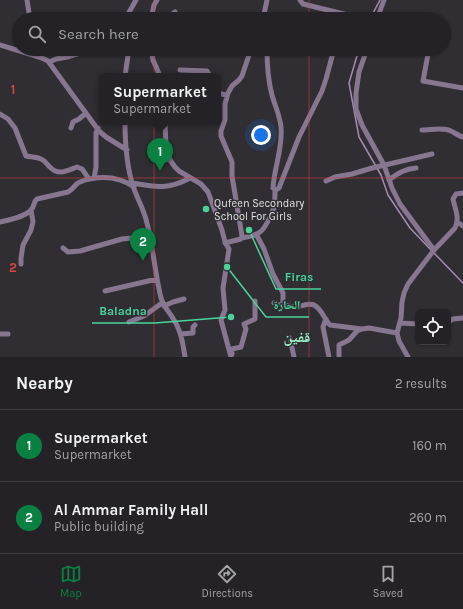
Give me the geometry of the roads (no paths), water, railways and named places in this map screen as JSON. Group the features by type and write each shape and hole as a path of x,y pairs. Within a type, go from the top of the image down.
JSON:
{"street":[{"path":"27,0 29,12"},
{"path":"129,12 136,0"},
{"path":"264,12 267,0"},
{"path":"300,0 303,4 332,12"},
{"path":"380,12 384,0"},
{"path":"152,12 155,1"},
{"path":"0,45 12,48"},
{"path":"37,56 49,62 86,113 105,136 127,150"},
{"path":"49,62 70,56"},
{"path":"125,73 127,56"},
{"path":"153,56 159,73"},
{"path":"242,238 232,176 232,162 221,134 221,128 225,120 225,104 227,95 230,88 242,76 249,56"},
{"path":"226,243 261,232 273,212 275,190 273,188 281,144 281,126 279,114 272,94 267,56"},
{"path":"275,190 279,188 299,137 322,91 332,56"},
{"path":"365,56 359,72 356,93 356,109 362,125 384,165 392,188 400,204 433,251"},
{"path":"428,56 423,81 463,88"},
{"path":"180,70 207,71 208,73"},
{"path":"221,94 227,95"},
{"path":"71,128 73,122 86,113"},
{"path":"0,114 8,119 15,128 26,156 46,162 51,169 56,172 66,171 77,167 82,169 92,179"},
{"path":"126,125 127,150 133,185 144,210 163,304 173,318 180,334 185,357"},
{"path":"165,125 168,156 175,167 201,184 208,192 229,250 223,288 225,310 221,320 232,357"},
{"path":"92,179 96,167 96,133 98,128"},
{"path":"422,130 451,131 463,137"},
{"path":"326,181 335,177 432,154"},
{"path":"389,180 398,173 416,168"},
{"path":"21,264 22,245 31,230 31,210 36,199 68,192 79,182 92,179 114,178 133,185 164,187 190,178"},
{"path":"408,357 399,341 397,333 402,315 402,298 408,284 433,251 453,231 457,222 457,216 452,199 456,194 463,193"},
{"path":"0,222 15,219 31,210"},
{"path":"457,222 463,226"},
{"path":"63,248 68,252 80,251 122,239 132,238 149,231"},
{"path":"256,234 283,293 283,305"},
{"path":"105,291 157,279"},
{"path":"129,322 144,316 163,304 184,299"},
{"path":"232,357 232,349 241,347 246,329 244,324 255,318 255,301"},
{"path":"274,304 296,307 310,304 319,309 329,324 333,326 347,326 362,329"},
{"path":"451,320 463,318"},
{"path":"326,319 323,327 329,357"},
{"path":"400,323 415,324"},
{"path":"180,334 193,333 193,327 195,325"},
{"path":"339,357 339,345 349,340 357,331 369,328 397,333"},
{"path":"0,334 8,334"},
{"path":"290,338 294,357"}],"waterway":[{"path":"374,12 380,0"},
{"path":"357,56 349,83 359,137 381,175 388,195 410,228 431,250"},
{"path":"434,253 463,283"}],"place":[{"name":"Supermarket","path":"160,171"},
{"name":"Qufeen Secondary School For Girls","path":"206,209"},
{"name":"Firas","path":"249,230"},
{"name":"Al Ammar Family Hall","path":"143,261"},
{"name":"الحارة","path":"227,267"},
{"name":"Baladna","path":"231,317"}],"district":[{"name":"قفين","path":"297,337"}]}
